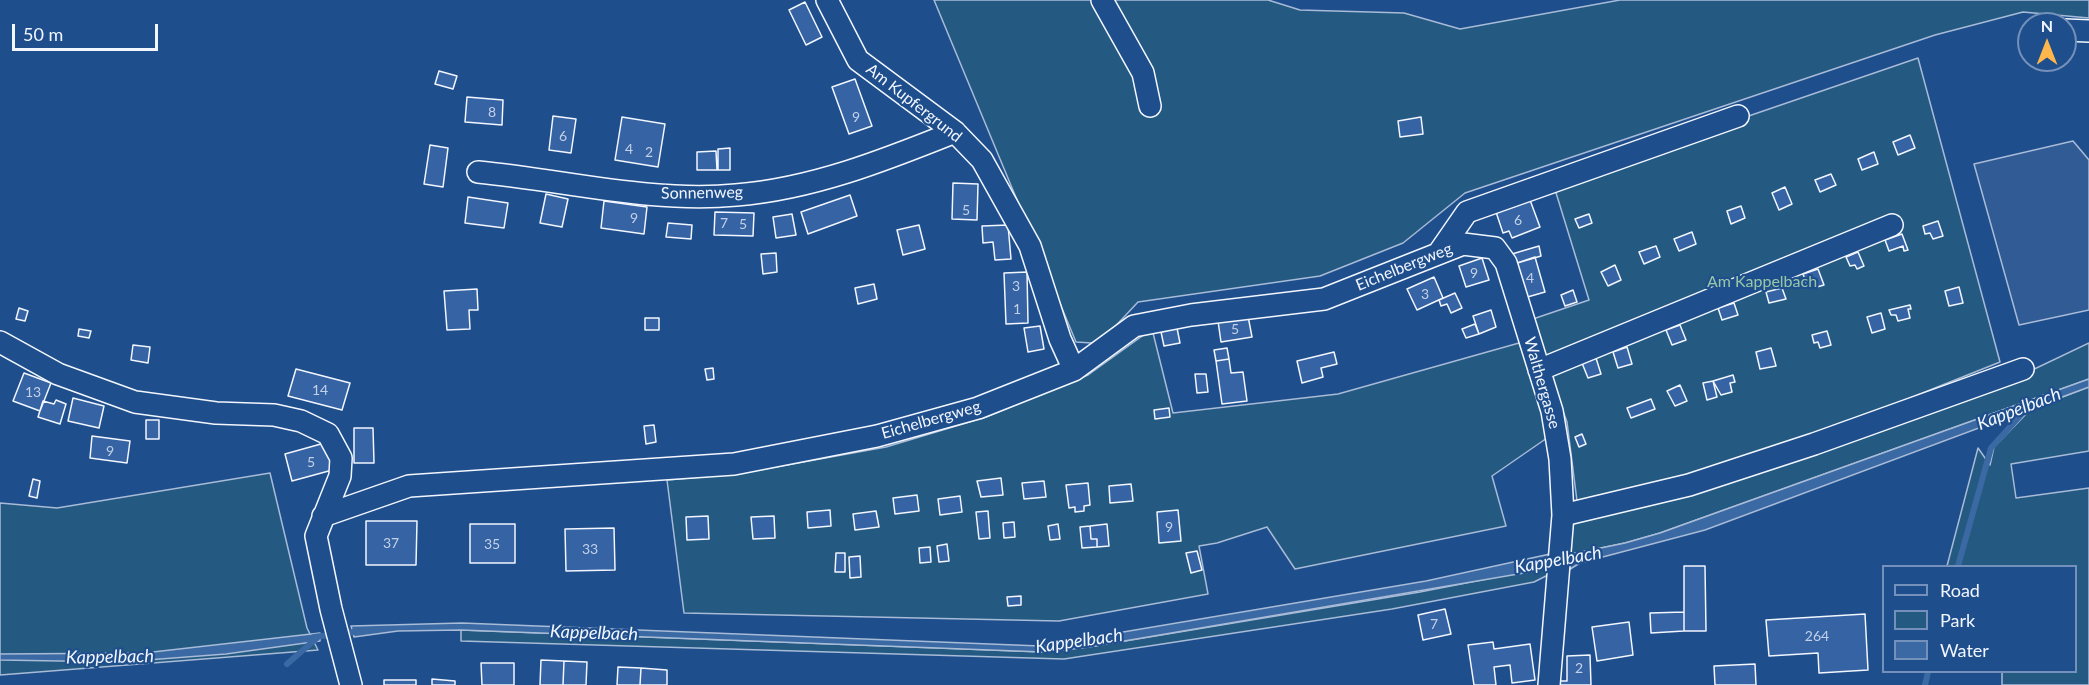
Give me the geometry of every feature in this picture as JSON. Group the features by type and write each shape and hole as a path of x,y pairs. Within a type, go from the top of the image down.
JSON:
{"street":[{"name":"Am Kupfergrund","path":"827,0 858,60 955,132 982,160 1030,246 1060,339 1074,370"},
{"path":"1102,0 1143,73 1150,106"},
{"path":"1440,251 1467,212 1738,116"},
{"name":"Sonnenweg","path":"478,172 671,196 737,195 804,183 885,161 955,132"},
{"path":"1539,370 1892,225"},
{"name":"Eichelbergweg","path":"323,516 409,486 734,464 855,440 978,408 1074,370 1134,326 1191,315 1324,299 1462,244 1495,248 1506,263"},
{"name":"Walthergasse","path":"1506,263 1552,411 1560,459 1563,515 1560,577 1549,685"},
{"path":"0,342 58,375 135,402 216,413 274,415 301,421 328,434 341,458 340,476 316,536 331,609 351,685"},
{"path":"1563,515 1689,485 1814,444 2023,369"}],"green space":[{"path":"934,0 1268,0 1300,10 1404,13 1460,29 1620,0 2089,0 2089,18 2077,17 2077,12 2017,12 1935,35 1465,193 1403,243 1320,276 1138,302 1109,333 1092,343 1076,342"},
{"name":"Am Kappelbach","path":"1918,58 2000,362 1815,436 1684,478 1577,501 1567,422 1530,320 1589,300 1553,183"},
{"path":"1152,329 1173,413 1338,394 1519,343 1537,387 1547,438 1492,476 1506,526 1295,569 1267,527 1217,543 1199,546 1208,594 1059,621 684,613 667,480 737,474 886,447 986,417 1088,375"},
{"path":"2089,343 2089,379 1660,533 1567,555 1571,519 2026,373"},
{"path":"2089,387 2089,451 2011,464 2016,498 2089,488 2089,685 2002,685 2002,673 2077,673 2077,565 1947,565 1978,448 1990,465 1994,447 2031,409"},
{"path":"270,473 307,628 318,650 0,675 0,503 57,508"},
{"path":"1553,566 1552,573 1534,582 1392,609 1064,659 461,641 461,630 1043,652 1089,647 1420,592"}],"shaded area":[{"path":"2073,141 2089,160 2089,310 2019,325 1974,164"}],"water":[{"path":"2089,379 2089,387 1705,530 1580,563 1567,571 1567,555 1660,533"},
{"path":"1550,554 1553,566 1530,572 1089,647 1043,652 461,630 398,631 354,637 351,626 462,623 1040,646 1426,581"},
{"path":"320,633 320,641 226,654 121,662 0,660 0,654 144,653"}],"building":[{"path":"805,2 822,37 806,45 789,10"},
{"path":"439,71 457,76 453,89 435,84"},
{"path":"855,79 872,126 849,134 832,87"},
{"path":"467,97 503,100 502,125 465,122"},
{"path":"553,116 576,119 571,153 549,150"},
{"path":"622,117 665,124 658,167 615,160"},
{"path":"1421,117 1423,134 1400,137 1398,121"},
{"path":"1910,135 1915,148 1898,155 1893,142"},
{"path":"430,145 448,148 443,187 424,184"},
{"path":"730,148 730,170 718,170 718,149"},
{"path":"716,151 717,170 697,170 697,152"},
{"path":"1874,152 1878,164 1862,170 1858,159"},
{"path":"1831,174 1836,185 1820,192 1815,180"},
{"path":"953,183 978,184 977,220 952,219"},
{"path":"1785,187 1792,204 1779,210 1772,193"},
{"path":"546,194 568,199 562,227 540,223"},
{"path":"850,195 857,216 808,234 801,212"},
{"path":"468,197 508,203 504,228 465,223"},
{"path":"1530,200 1540,227 1512,238 1509,231 1503,233 1496,212"},
{"path":"604,201 647,207 644,234 601,228"},
{"path":"1741,206 1745,218 1731,224 1727,211"},
{"path":"715,212 754,213 753,236 714,235"},
{"path":"792,214 796,235 776,238 773,217"},
{"path":"1589,214 1592,223 1579,228 1575,219"},
{"path":"1938,221 1943,236 1933,239 1930,233 1925,234 1923,226"},
{"path":"668,223 692,225 691,239 666,237"},
{"path":"919,225 925,249 903,255 897,230"},
{"path":"1008,225 1011,259 995,260 993,242 983,243 982,226"},
{"path":"1692,232 1696,244 1679,251 1674,239"},
{"path":"1902,234 1908,250 1904,251 1903,246 1889,251 1885,240"},
{"path":"1539,246 1541,256 1514,264 1512,254"},
{"path":"1656,246 1660,257 1644,264 1639,252"},
{"path":"1858,252 1864,266 1857,269 1855,265 1850,266 1846,257"},
{"path":"776,253 777,272 763,274 761,254"},
{"path":"1535,257 1545,292 1524,298 1514,264"},
{"path":"1482,258 1489,280 1466,287 1459,266"},
{"path":"1615,265 1621,280 1608,286 1601,272"},
{"path":"1818,269 1824,285 1817,287 1815,282 1807,285 1803,274"},
{"path":"1027,272 1028,323 1006,324 1004,273"},
{"path":"1434,277 1443,298 1417,310 1407,289"},
{"path":"874,284 877,299 858,304 855,288"},
{"path":"1959,287 1963,303 1949,306 1945,291"},
{"path":"1782,288 1786,299 1769,303 1766,292"},
{"path":"477,289 478,310 469,310 470,329 447,330 444,291"},
{"path":"1573,290 1577,302 1565,306 1561,295"},
{"path":"1455,293 1462,308 1451,313 1447,304 1441,306 1439,300"},
{"path":"1734,303 1738,315 1722,320 1718,308"},
{"path":"1910,305 1911,309 1908,309 1910,318 1898,321 1896,315 1891,315 1889,310"},
{"path":"19,308 28,311 25,321 16,319"},
{"path":"1491,310 1496,327 1479,334 1473,316"},
{"path":"1881,313 1885,329 1872,333 1867,317"},
{"path":"1248,316 1252,337 1221,342 1218,321"},
{"path":"645,318 659,318 659,330 645,330"},
{"path":"1475,324 1479,334 1466,338 1462,329"},
{"path":"1680,325 1686,340 1672,345 1666,330"},
{"path":"1040,326 1044,349 1028,352 1024,328"},
{"path":"1177,328 1180,343 1164,346 1161,332"},
{"path":"79,329 91,331 89,338 78,336"},
{"path":"1827,331 1831,345 1820,348 1818,342 1814,343 1812,335"},
{"path":"133,345 150,347 148,363 131,360"},
{"path":"1627,347 1632,364 1618,368 1613,352"},
{"path":"1227,348 1229,359 1216,361 1214,350"},
{"path":"1771,348 1776,366 1760,369 1756,352"},
{"path":"1334,352 1337,364 1321,368 1323,377 1302,383 1297,361"},
{"path":"1596,358 1601,374 1588,378 1582,363"},
{"path":"1229,359 1231,373 1243,372 1247,401 1222,404 1216,361"},
{"path":"713,368 714,379 707,380 705,369"},
{"path":"296,369 350,383 342,410 288,396"},
{"path":"24,373 51,383 40,411 13,401"},
{"path":"1195,374 1206,374 1208,392 1197,393"},
{"path":"1733,375 1735,382 1730,383 1732,392 1721,395 1713,381"},
{"path":"1713,381 1717,397 1707,400 1703,383"},
{"path":"1680,385 1687,401 1675,406 1667,391"},
{"path":"73,398 104,406 99,428 68,421"},
{"path":"1651,399 1655,409 1631,418 1627,408"},
{"path":"56,400 66,404 60,424 38,417 43,401 54,404"},
{"path":"1169,408 1170,417 1155,419 1154,410"},
{"path":"146,420 159,420 159,439 146,439"},
{"path":"654,425 656,442 646,444 644,426"},
{"path":"354,428 373,428 374,463 354,463"},
{"path":"1582,434 1586,444 1579,447 1575,437"},
{"path":"92,436 130,441 127,463 90,458"},
{"path":"328,442 336,469 292,481 285,454"},
{"path":"1001,478 1003,495 981,497 977,481"},
{"path":"33,479 40,481 37,498 29,496"},
{"path":"1044,481 1046,497 1024,499 1022,483"},
{"path":"1088,483 1090,505 1084,506 1084,511 1075,512 1075,507 1069,508 1066,485"},
{"path":"1131,484 1133,501 1110,503 1109,486"},
{"path":"917,495 919,511 895,514 893,498"},
{"path":"960,496 962,512 940,515 938,499"},
{"path":"830,510 831,526 808,528 807,512"},
{"path":"1178,510 1181,541 1159,543 1157,512"},
{"path":"876,511 879,527 855,530 853,514"},
{"path":"988,511 990,538 979,539 976,512"},
{"path":"708,516 709,539 687,540 686,517"},
{"path":"774,516 775,538 753,539 751,517"},
{"path":"366,521 417,521 416,565 366,565"},
{"path":"1014,522 1015,537 1004,538 1003,523"},
{"path":"470,524 515,524 515,563 470,563"},
{"path":"1058,524 1060,539 1050,540 1048,526"},
{"path":"1107,524 1109,546 1097,547 1097,539 1091,539 1090,526"},
{"path":"1090,526 1091,539 1097,539 1097,547 1082,548 1080,527"},
{"path":"614,528 615,570 566,571 565,529"},
{"path":"947,544 949,561 939,562 937,546"},
{"path":"930,547 931,562 920,563 919,548"},
{"path":"1197,551 1202,570 1191,573 1186,553"},
{"path":"836,553 845,553 845,572 835,572"},
{"path":"860,556 861,577 850,578 849,557"},
{"path":"1684,566 1705,566 1706,631 1684,631"},
{"path":"1021,596 1021,605 1008,606 1007,597"},
{"path":"1445,609 1451,634 1423,640 1418,615"},
{"path":"1684,612 1684,631 1651,633 1650,613"},
{"path":"1865,614 1868,670 1819,673 1818,653 1769,656 1766,620"},
{"path":"1629,622 1633,655 1597,661 1592,627"},
{"path":"1493,642 1494,649 1530,644 1535,680 1512,683 1510,665 1494,667 1496,685 1474,685 1468,645"},
{"path":"1590,655 1591,685 1560,685 1560,681 1567,681 1567,656"},
{"path":"541,660 564,661 563,685 540,685"},
{"path":"564,661 587,662 586,685 563,685"},
{"path":"481,663 514,663 514,685 482,685"},
{"path":"1755,664 1756,685 1715,685 1714,666"},
{"path":"618,667 641,668 640,685 617,685"},
{"path":"641,668 667,670 667,685 640,685"},
{"path":"432,679 455,681 455,685 432,685"},
{"path":"384,680 416,680 416,685 384,685"}],"waterway":[{"path":"1958,565 1991,448 2027,408"},
{"name":"Kappelbach","path":"314,637 361,631"},
{"path":"287,664 318,637"},
{"path":"1925,685 1928,673"}]}
